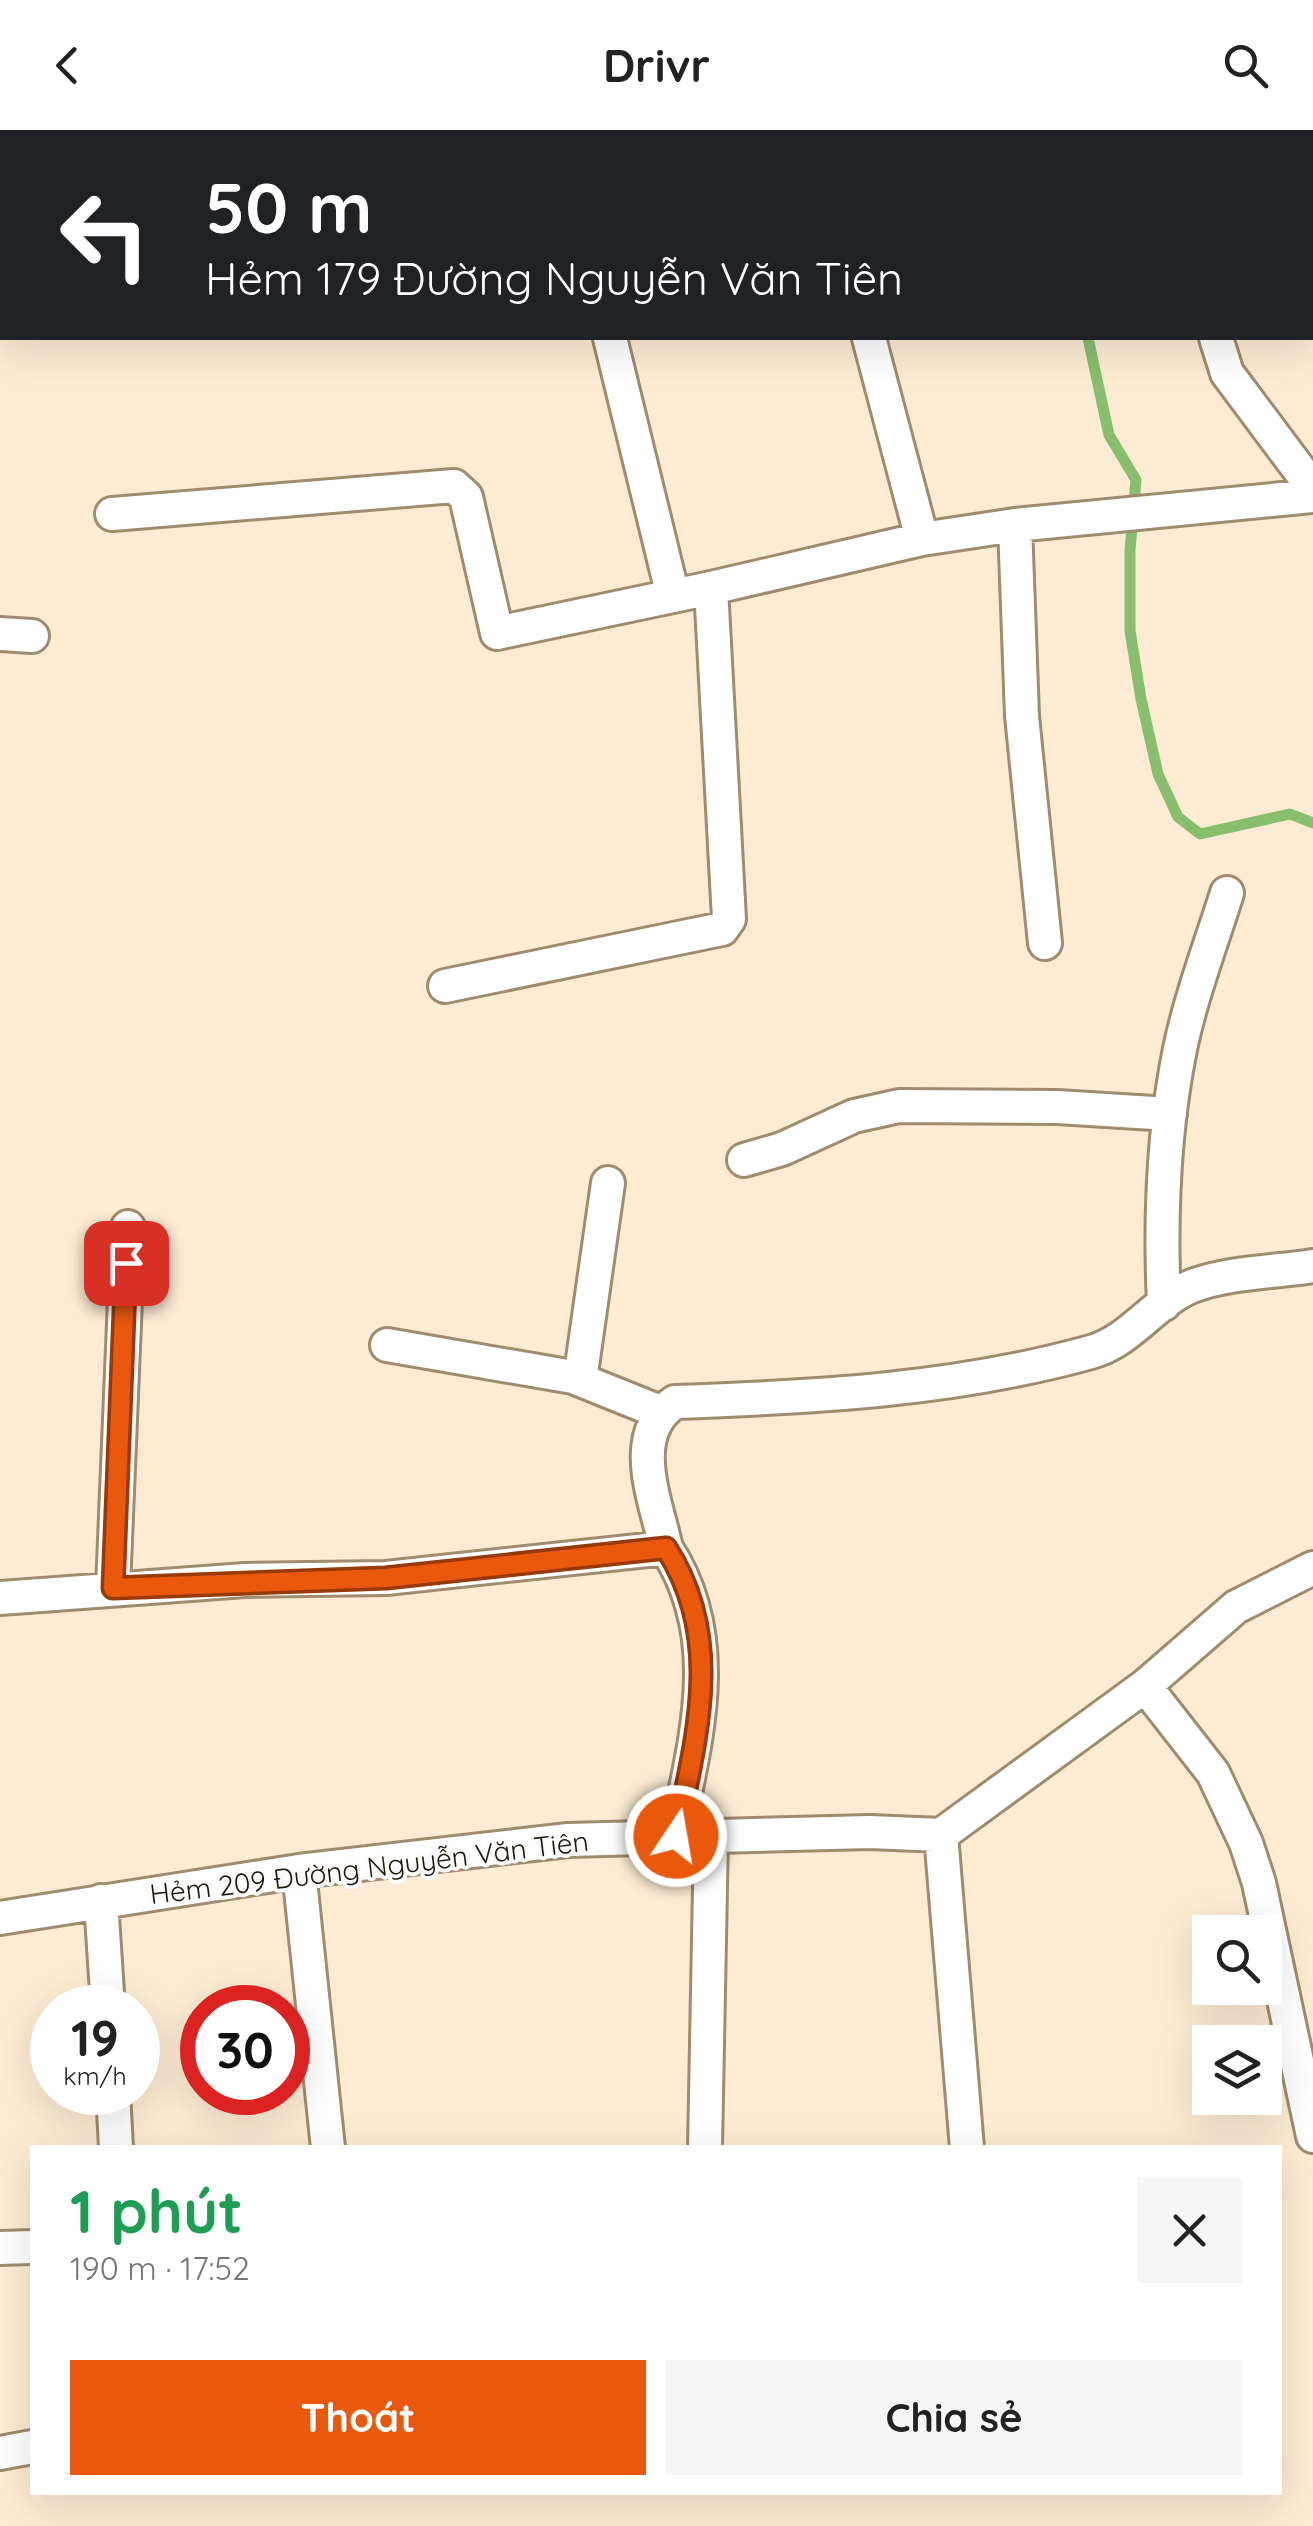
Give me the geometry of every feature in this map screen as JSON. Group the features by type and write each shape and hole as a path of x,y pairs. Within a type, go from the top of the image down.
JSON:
{"street":[{"path":"610,340 673,596"},
{"path":"870,340 922,538"},
{"path":"1217,340 1227,373 1313,488"},
{"path":"112,514 454,486 466,497 498,633 922,538 1313,496"},
{"path":"1015,525 1022,716 1045,943"},
{"path":"445,986 722,929 728,919 711,588"},
{"path":"1164,1304 1162,1239 1170,1114 1181,1046 1227,893"},
{"path":"744,1160 782,1149 854,1116 899,1106 1056,1106 1170,1114"},
{"path":"580,1380 608,1183"},
{"path":"113,1588 128,1226"},
{"path":"676,1836 702,1707 704,1665 680,1569 666,1548 646,1452 660,1412 675,1402 840,1396 930,1387 1094,1352 1135,1330 1191,1286 1313,1266"},
{"path":"387,1345 580,1380 660,1412"},
{"path":"0,1598 113,1588 386,1578 666,1548"},
{"path":"967,2145 942,1835 1145,1686 1236,1607 1313,1568"},
{"path":"1145,1686 1213,1773 1246,1842 1259,1883 1312,2126"},
{"path":"705,2145 711,1835"},
{"name":"Hẻm 209 Đường Nguyễn Văn Tiên","path":"0,1918 300,1871 568,1840 711,1835 942,1835"},
{"path":"300,1871 328,2145"},
{"path":"102,1901 107,1985"},
{"path":"114,2115 116,2145"},
{"path":"0,2248 30,2248"},
{"path":"0,2453 30,2447"}],"waterway":[{"path":"1088,340 1109,435 1136,480 1130,550 1130,631 1158,774 1178,817 1200,834 1290,814 1313,823"}],"route":[{"path":"126,1263 113,1588 245,1580 386,1578 666,1548 680,1569 704,1665 702,1707 676,1836"}]}
